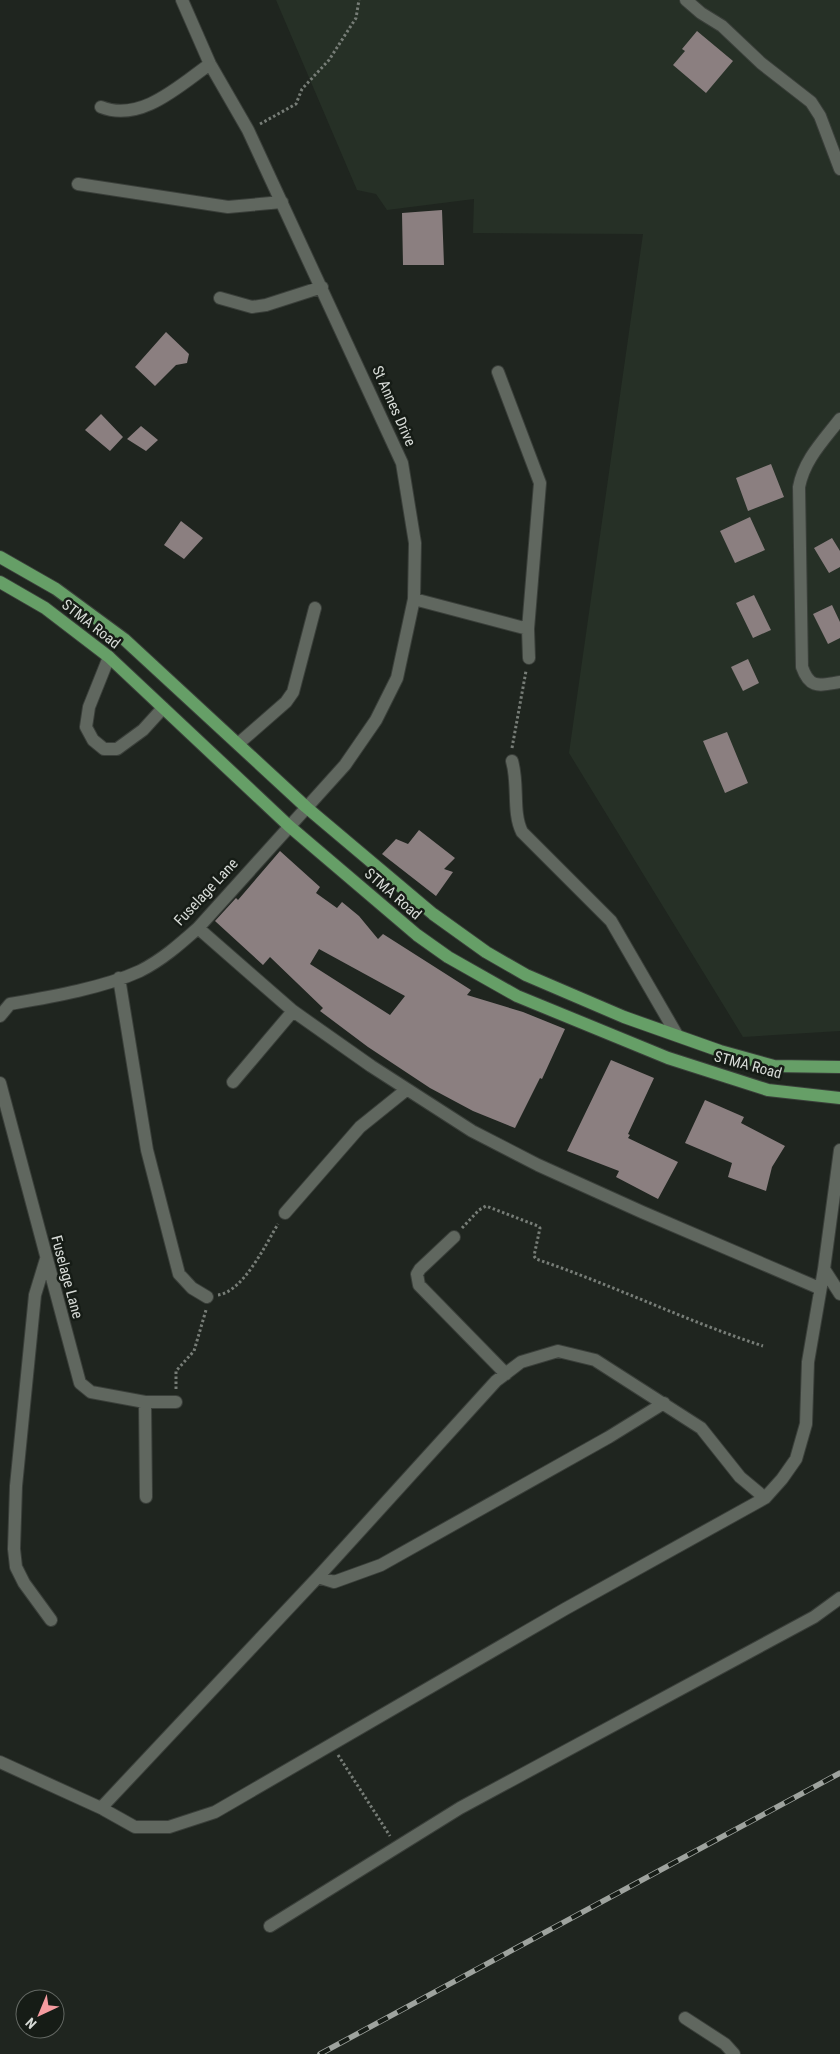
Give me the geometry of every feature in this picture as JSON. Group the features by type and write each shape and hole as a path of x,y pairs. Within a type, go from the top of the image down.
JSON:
{"main road":[{"name":"STMA Road","path":"0,557 56,589 108,626 239,743 306,807 433,914 486,952 526,975 624,1016 720,1051 774,1066 840,1067"},
{"name":"STMA Road","path":"0,582 44,608 108,657 289,826 417,935 448,957 517,996 619,1039 712,1073 768,1090 840,1098"}],"street":[{"name":"St Annes Drive","path":"182,0 210,64 248,130 402,463 415,543 414,599 397,678 376,720 345,764 289,826"},
{"path":"686,0 701,13 722,26 761,63 811,102 820,116 840,169"},
{"path":"101,107 126,111 142,108 165,96 210,64"},
{"path":"78,184 212,206 228,207 282,202"},
{"path":"220,298 259,306 322,287"},
{"path":"498,372 540,483 528,629 529,658"},
{"path":"840,420 809,458 802,471 799,486 802,667 805,677 814,684 822,686 840,682"},
{"path":"414,599 528,629"},
{"path":"239,743 286,702 294,692 315,608"},
{"path":"108,657 89,707 86,727 93,740 104,749 117,749 143,730 163,708"},
{"path":"512,761 517,784 517,821 522,832 611,921 677,1035"},
{"name":"Fuselage Lane","path":"0,1015 10,1004 53,997 140,971 171,952 198,928 289,826"},
{"path":"198,928 293,1011 406,1090 472,1132 538,1165 819,1288"},
{"path":"119,978 147,1150 179,1274 192,1288 208,1297"},
{"path":"233,1082 293,1011"},
{"name":"Fuselage Lane","path":"0,1083 80,1383 90,1392 145,1402 176,1402"},
{"path":"285,1213 360,1127 406,1090"},
{"path":"0,1762 101,1808 135,1827 169,1827 215,1812 556,1614 765,1498 796,1459 806,1424 808,1362 819,1288 824,1269 840,1150"},
{"path":"454,1237 420,1269 417,1279 419,1285 506,1374"},
{"path":"46,1259 35,1295 16,1486 14,1549 16,1567 24,1584 51,1620"},
{"path":"824,1269 840,1294"},
{"path":"101,1808 318,1577 496,1381 522,1362 558,1350 596,1360 701,1428 740,1477 765,1498"},
{"path":"145,1402 146,1496"},
{"path":"318,1577 334,1582 381,1565 609,1437 664,1403"},
{"path":"270,1926 460,1808 814,1617 840,1598"},
{"path":"685,2018 725,2044 734,2054"}],"path":[{"path":"248,130 296,104 302,89 329,60 356,18 359,0"},
{"path":"512,761 529,658"},
{"path":"454,1237 479,1210 486,1206 540,1228 534,1256 536,1259 589,1277 720,1332 763,1346"},
{"path":"176,1402 176,1371 194,1351 205,1319 208,1297 224,1295 241,1282 285,1213"},
{"path":"331,1744 397,1847"}],"shaded area":[{"path":"276,0 840,0 840,1031 743,1037 569,753 643,234 473,233 474,199 387,210 376,194 357,190"}],"building":[{"path":"697,31 733,61 706,93 673,65 685,51 682,49"},
{"path":"442,210 444,265 403,265 402,213"},
{"path":"166,332 189,354 187,363 176,365 155,386 135,367"},
{"path":"101,414 123,437 110,451 85,430"},
{"path":"141,426 158,440 146,451 127,439"},
{"path":"771,464 784,497 748,511 736,478"},
{"path":"750,517 765,550 735,563 720,531"},
{"path":"181,521 203,538 184,559 164,545"},
{"path":"832,538 840,551 840,567 829,573 814,548"},
{"path":"754,595 771,630 753,638 736,603"},
{"path":"832,605 840,622 840,638 828,644 813,614"},
{"path":"748,659 759,683 743,691 731,667"},
{"path":"727,732 748,783 725,793 703,741"},
{"path":"419,830 455,858 444,869 453,872 436,896 382,854 396,839 408,844"},
{"path":"280,851 320,887 316,893 337,908 342,902 359,916 378,939 383,934 471,990 467,995 523,1012 565,1029 542,1079 540,1078 515,1128 473,1111 430,1088 368,1047 320,1011 323,1008 270,957 263,965 215,921 236,898 238,900","holes":["319,949 405,996 390,1015 310,964"]},
{"path":"611,1060 654,1078 628,1134 630,1135 628,1138 678,1162 658,1199 616,1177 619,1171 567,1151"},
{"path":"705,1100 744,1117 741,1123 785,1146 772,1167 766,1191 728,1177 732,1163 685,1143"}],"railway":[{"path":"320,2054 840,1773"}]}
